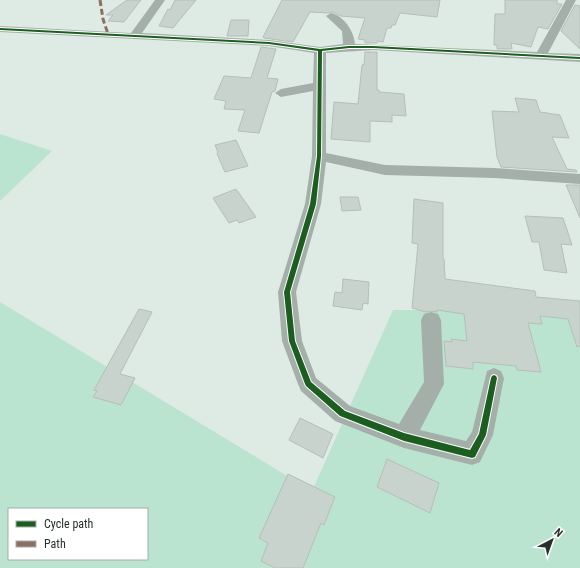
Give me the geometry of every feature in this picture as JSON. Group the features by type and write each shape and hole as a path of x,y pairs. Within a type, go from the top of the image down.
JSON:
{"street":[{"path":"135,35 160,0"},
{"path":"540,56 552,38 554,28 564,8 571,0"},
{"path":"331,16 346,27 348,31 349,47"},
{"path":"0,29 269,43 320,50 349,47 580,58"},
{"path":"320,50 319,156 313,204 287,292 292,340 308,384 343,414 404,438 472,454 482,435 494,378"},
{"path":"281,93 320,86"},
{"path":"319,156 350,164 385,170 494,173 580,178"},
{"path":"404,438 434,384 431,320"}],"green space":[{"path":"0,134 52,151 0,201"},
{"path":"0,302 312,491 393,310 580,310 580,568 0,568"}],"building":[{"path":"127,0 141,0 124,22 108,21 113,15 106,15"},
{"path":"175,0 196,0 173,28 159,26 168,9 170,10"},
{"path":"282,0 440,0 437,17 400,13 395,25 392,25 391,28 387,28 383,42 377,41 377,43 365,43 365,40 358,39 365,18 341,16 332,12 310,12 293,42 264,38 263,37"},
{"path":"505,0 557,0 557,4 562,4 548,29 538,27 531,47 511,43 512,49 497,49 497,45 494,45 495,14 505,14"},
{"path":"575,5 580,6 580,49 561,31"},
{"path":"231,20 249,20 248,36 227,36"},
{"path":"261,47 276,49 267,78 278,79 275,91 272,92 259,133 238,131 245,110 224,109 226,101 214,99 224,76 251,78"},
{"path":"365,52 377,52 377,90 379,90 379,92 404,94 406,116 392,115 392,122 370,121 370,142 331,139 334,102 358,104 362,65 364,65"},
{"path":"515,98 536,100 540,112 560,115 569,138 552,137 567,169 576,170 577,172 501,167 497,157 492,111 519,112"},
{"path":"236,140 248,166 225,172 217,154 218,152 215,145"},
{"path":"566,185 580,185 580,218"},
{"path":"236,189 256,217 239,223 237,220 229,223 213,198"},
{"path":"340,197 358,197 361,210 342,211"},
{"path":"414,199 443,203 443,258 445,279 535,291 536,297 580,301 580,346 577,347 568,319 540,316 542,324 528,323 541,372 517,370 516,366 473,362 473,369 446,366 444,341 452,342 451,339 467,341 464,314 437,310 437,312 426,312 412,308 418,244 412,243"},
{"path":"525,216 563,218 572,245 561,244 567,273 544,270 539,242 532,242"},
{"path":"343,279 369,282 368,304 363,303 362,310 333,306 335,292 342,293"},
{"path":"139,309 152,312 120,374 135,378 121,405 93,397 97,391 94,390"},
{"path":"300,418 333,434 323,458 289,440"},
{"path":"387,459 439,483 430,513 377,487"},
{"path":"288,474 335,497 324,525 321,523 303,568 275,568 261,561 268,543 259,538"}],"marked path":[{"path":"100,0 103,19 108,34"}],"cycle path":[{"path":"0,29 269,43 320,50 349,47 373,47 580,58"},
{"path":"320,50 319,156 313,204 287,292 292,341 308,384 343,414 404,437 472,454 482,435 494,378"}]}
